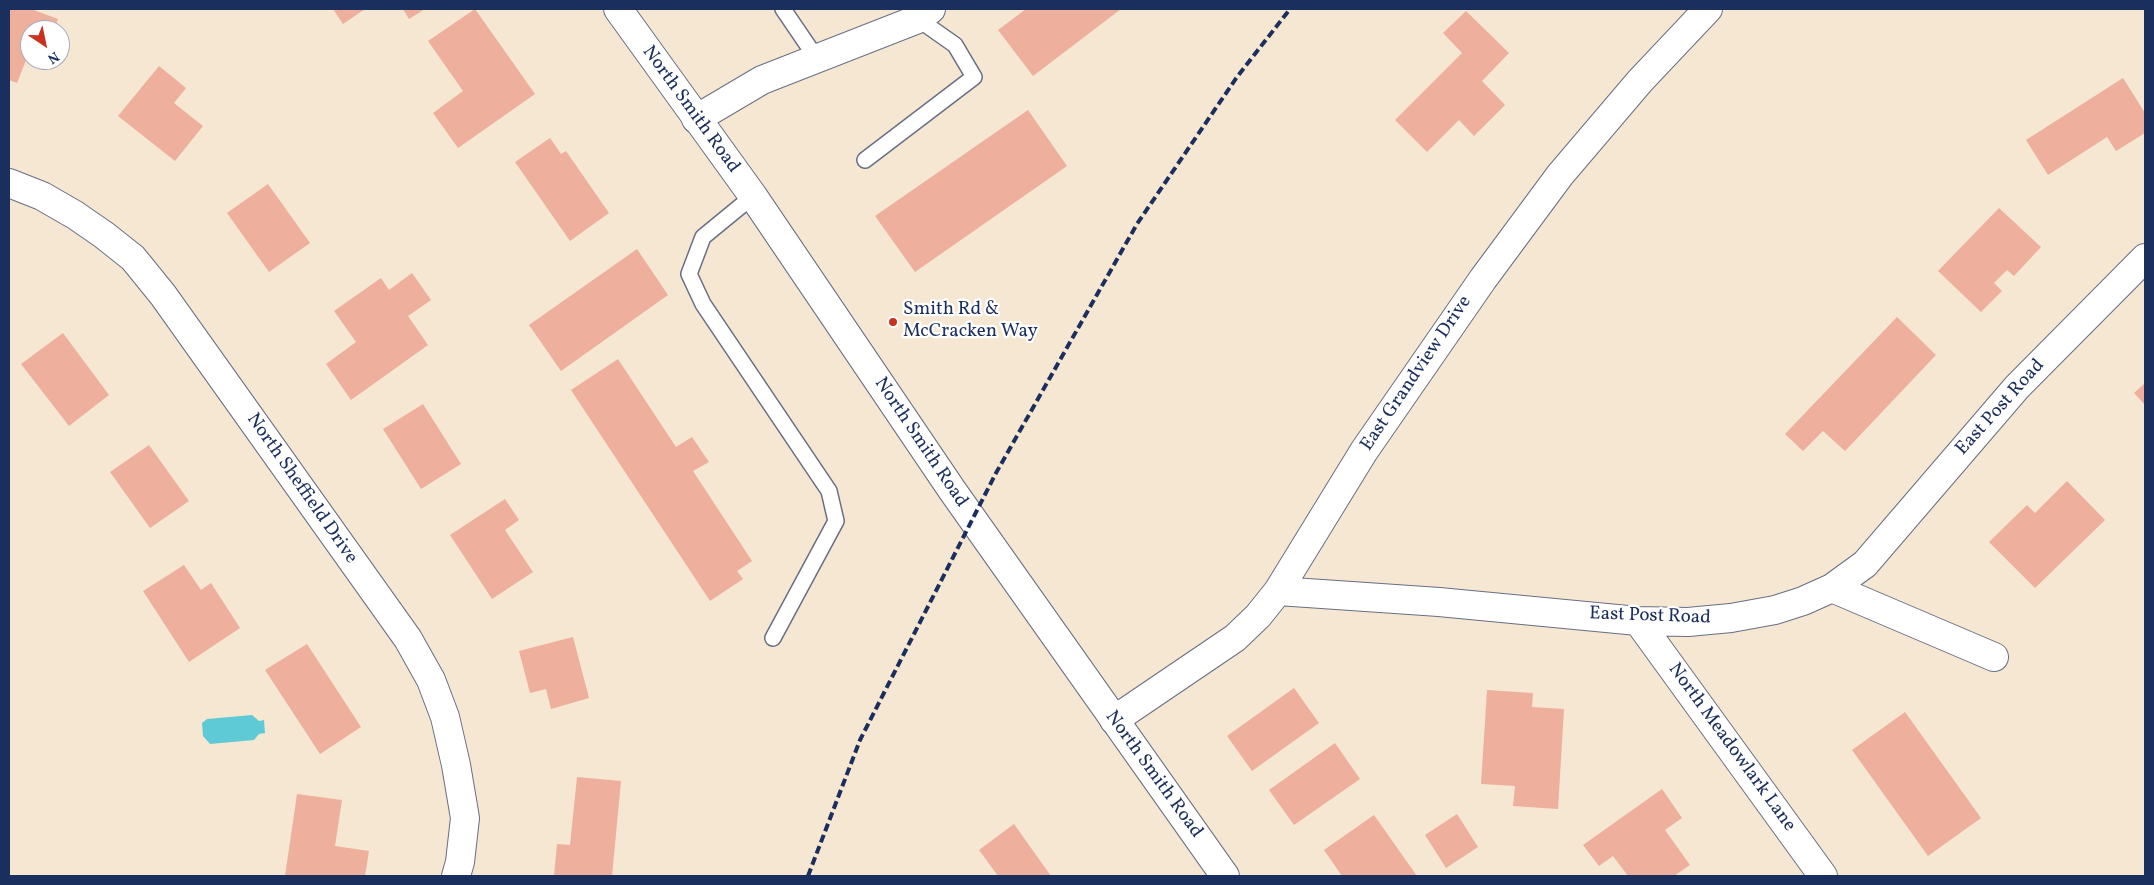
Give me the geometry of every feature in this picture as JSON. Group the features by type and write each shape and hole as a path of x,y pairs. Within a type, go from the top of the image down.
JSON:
{"street":[{"name":"North Smith Road","path":"618,9 752,196 957,498 1225,876"},
{"name":"East Grandview Drive","path":"1114,720 1236,638 1258,616 1278,591 1364,451 1483,279 1560,175 1640,81 1708,9"},
{"path":"696,119 762,80 924,14"},
{"name":"North Sheffield Drive","path":"9,183 42,196 75,215 133,258 163,295 408,639 431,680 445,717 456,765 465,818 460,862 456,876"},
{"name":"East Post Road","path":"1278,591 1438,602 1638,621 1688,622 1731,618 1774,610 1832,588 1865,564 2017,387 2145,258"},
{"path":"1832,588 1994,657"},
{"name":"North Meadowlark Lane","path":"1638,621 1823,876"}],"lane":[{"path":"783,9 817,59"},
{"path":"865,160 974,77 955,45 924,14"},
{"path":"752,196 703,237 689,274 703,304 829,491 836,521 773,638"}],"water":[{"path":"252,715 259,721 264,720 265,733 259,734 254,740 210,744 203,736 202,723 207,719"}],"building":[{"path":"9,9 31,9 58,19 20,20 20,70 22,70 17,83 9,80"},
{"path":"333,9 365,9 343,24"},
{"path":"403,9 425,9 409,19"},
{"path":"475,9 535,94 458,148 433,113 463,91 428,41"},
{"path":"1026,9 1121,9 1033,76 998,30"},
{"path":"1466,11 1509,53 1482,81 1505,105 1474,136 1459,120 1427,152 1395,120 1462,53 1443,33"},
{"path":"159,66 186,88 174,103 203,126 175,161 118,116"},
{"path":"2123,78 2145,113 2145,133 2116,151 2107,137 2048,175 2026,140"},
{"path":"1028,110 1067,166 915,272 875,216"},
{"path":"550,138 561,154 566,151 609,213 570,241 515,162"},
{"path":"268,184 310,243 269,272 227,213"},
{"path":"1999,208 2041,247 2014,276 2007,270 1994,283 2002,291 1981,312 1938,271"},
{"path":"637,249 668,295 561,371 529,325"},
{"path":"412,273 431,300 408,316 428,345 351,400 326,364 356,342 334,311 381,278 389,290"},
{"path":"1897,317 1936,355 1845,451 1823,431 1803,451 1785,434"},
{"path":"63,333 109,395 69,426 21,364"},
{"path":"618,359 676,447 692,437 709,462 693,471 752,561 737,571 743,579 710,601 571,390"},
{"path":"2145,383 2145,405 2134,393"},
{"path":"423,404 461,464 421,489 383,429"},
{"path":"149,445 189,501 150,528 110,472"},
{"path":"2067,481 2105,520 2035,588 1989,542 2027,505 2035,513"},
{"path":"505,499 519,520 505,530 533,572 492,599 450,535"},
{"path":"184,565 201,590 211,583 240,628 189,662 143,591"},
{"path":"573,637 589,698 551,709 546,689 530,693 519,651"},
{"path":"307,644 361,727 320,754 265,670"},
{"path":"1294,688 1319,723 1252,771 1227,736"},
{"path":"1487,690 1533,693 1532,707 1564,709 1558,809 1513,806 1515,786 1481,784"},
{"path":"1905,712 1981,818 1928,856 1852,750"},
{"path":"1335,743 1360,779 1294,825 1269,790"},
{"path":"577,777 621,781 612,876 554,876 557,844 570,845"},
{"path":"1662,789 1682,818 1665,830 1690,865 1674,876 1628,876 1613,856 1599,866 1583,845"},
{"path":"297,794 342,800 335,846 369,851 365,876 285,876"},
{"path":"1457,814 1478,847 1446,868 1425,835"},
{"path":"1374,815 1417,876 1342,876 1324,850"},
{"path":"1014,824 1051,876 998,876 979,850"}],"railway":[{"path":"808,876 860,740 996,473 1137,224 1237,77 1290,9"}],"place":[{"name":"Smith Rd & McCracken Way","path":"893,322"}]}
